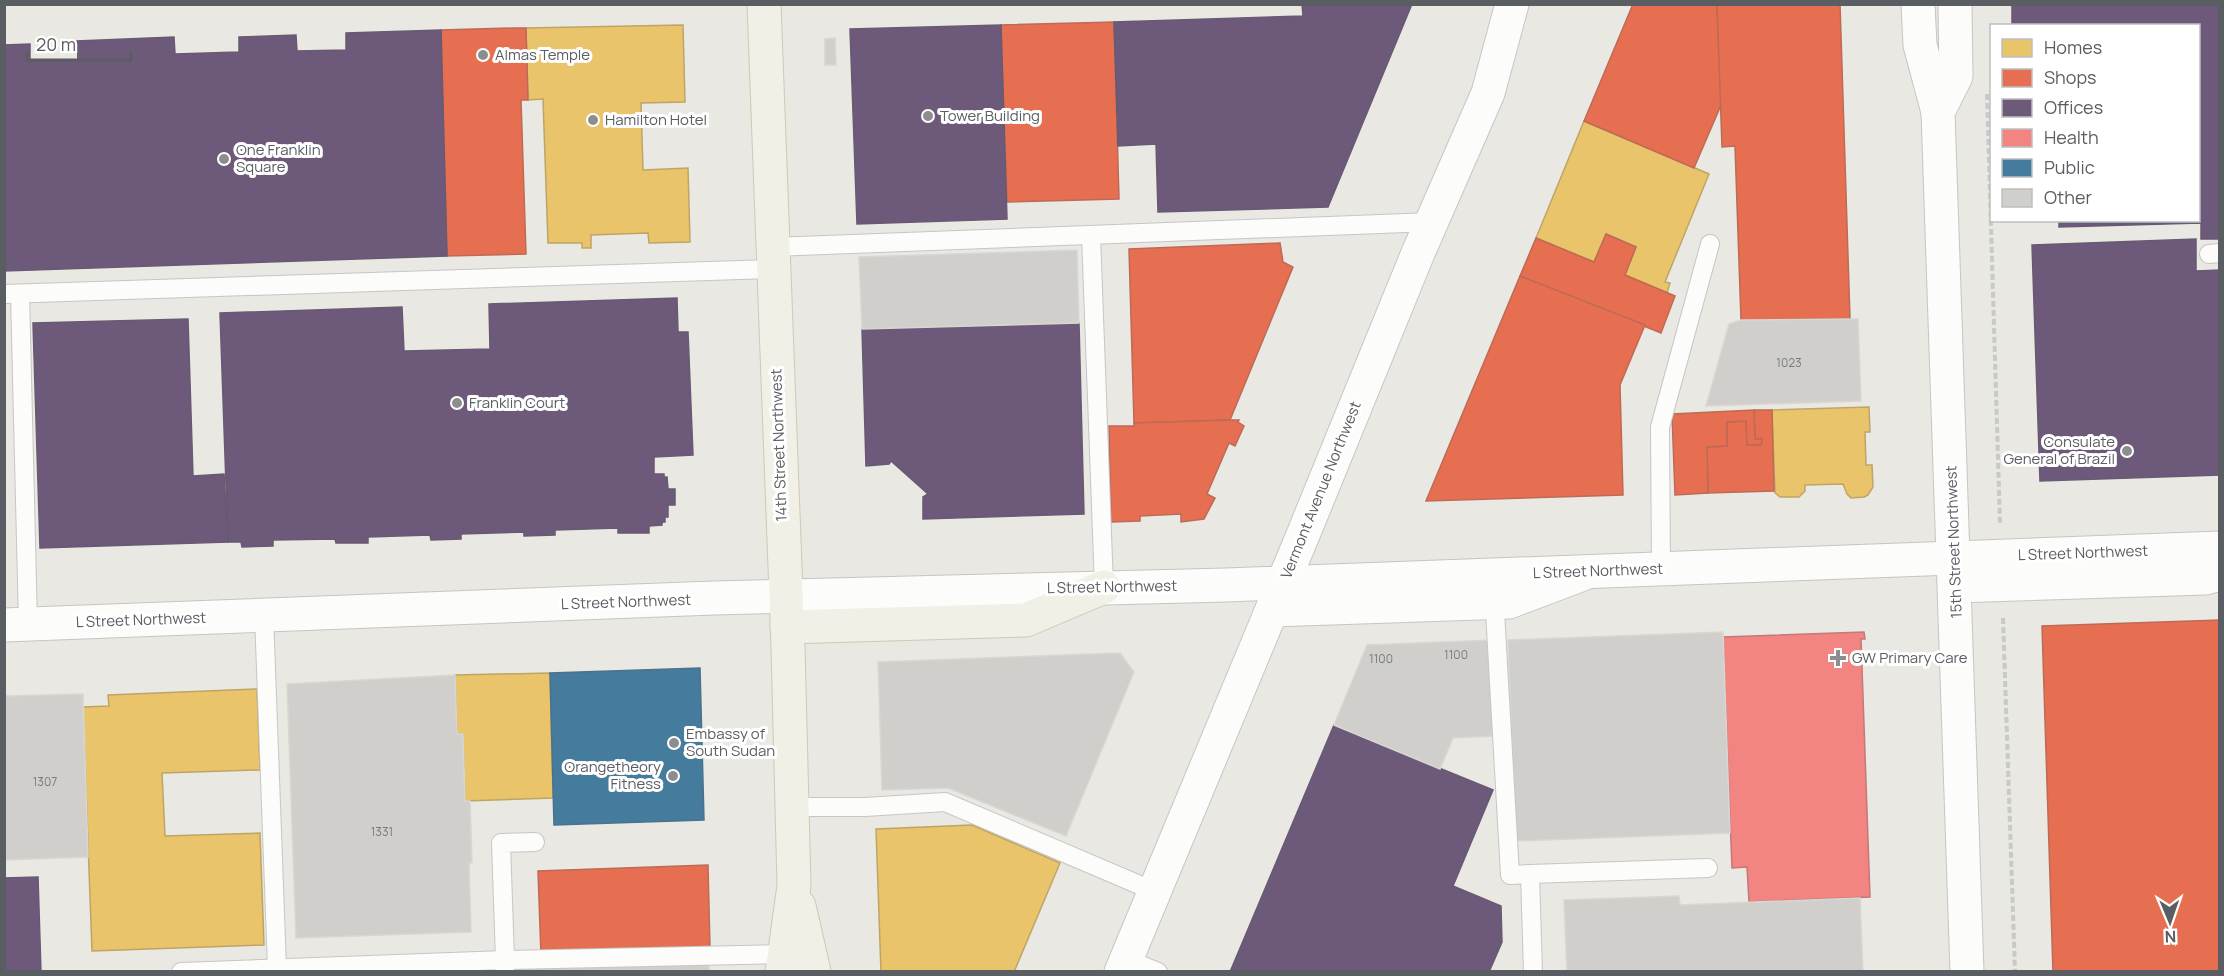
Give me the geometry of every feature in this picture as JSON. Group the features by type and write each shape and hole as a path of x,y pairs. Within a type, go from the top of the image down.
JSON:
{"main road":[{"name":"14th Street Northwest","path":"764,4 794,886 783,963"},
{"name":"Vermont Avenue Northwest","path":"1124,965 1432,222 1488,93 1512,4"},
{"name":"15th Street Northwest","path":"1918,4 1920,45 1938,112 1967,972"},
{"name":"15th Street Northwest","path":"1938,112 1956,76 1955,4"},
{"name":"L Street Northwest","path":"16,625 714,598 786,612 1104,587 1278,596 1494,588 1593,571 1661,569 1955,572 2220,549"},
{"path":"1955,572 2206,578 2220,574"},
{"name":"14th Street Northwest","path":"794,886 814,972"}],"lane":[{"path":"16,625 12,294 773,258 1091,235 1432,222"},
{"path":"1091,235 1104,587"},
{"path":"1661,569 1660,427 1710,244"},
{"path":"1494,588 1510,875 1708,868"},
{"path":"264,615 277,968"},
{"path":"792,807 865,807 945,802 1156,892"},
{"path":"505,966 501,843 535,842"},
{"path":"1530,874 1533,972"},
{"path":"181,972 277,968 783,963"},
{"path":"1124,965 1158,972"}],"path":[{"path":"1987,88 1990,186"},
{"path":"1991,222 2000,513"},
{"path":"2003,609 2015,972"}],"building: Homes":[{"name":"Hamilton Hotel","path":"683,25 685,102 641,103 643,170 688,168 690,242 649,243 648,233 591,235 591,248 582,248 582,243 548,243 543,99 528,100 526,28"},
{"path":"1584,121 1709,174 1665,282 1670,283 1667,293 1625,275 1636,247 1606,234 1594,262 1536,238"},
{"path":"1869,407 1870,432 1865,432 1866,465 1872,465 1873,487 1868,495 1851,498 1843,484 1805,485 1805,491 1799,497 1780,497 1775,493 1772,410"},
{"path":"550,673 553,798 465,801 463,734 457,734 455,675"},
{"path":"257,689 260,770 162,773 165,836 260,833 264,945 92,951 83,707 109,706 108,695"},
{"path":"972,825 1060,863 1014,972 881,972 876,829"}],"building: Shops":[{"path":"1633,4 1717,4 1721,105 1694,168 1584,121"},
{"path":"1717,4 1840,4 1850,319 1741,320 1735,146 1722,147"},
{"path":"1114,22 1119,199 1007,202 1001,25"},
{"path":"526,28 528,100 521,100 526,254 447,256 441,30"},
{"path":"1606,234 1636,247 1625,275 1675,296 1661,333 1520,276 1536,238 1594,262"},
{"path":"1280,243 1283,262 1293,267 1230,420 1134,423 1129,249"},
{"path":"1520,276 1645,325 1620,385 1623,495 1426,501"},
{"path":"1754,410 1772,410 1774,491 1708,493 1707,447 1727,446 1727,422 1746,421 1747,445 1761,445 1762,439 1755,439"},
{"path":"1754,410 1755,439 1762,439 1761,445 1747,445 1746,421 1727,422 1727,446 1707,447 1708,493 1675,495 1672,414"},
{"path":"1239,420 1238,422 1244,426 1235,446 1229,443 1207,494 1215,498 1204,519 1181,522 1181,514 1140,516 1140,521 1111,522 1109,426 1134,426 1134,423"},
{"path":"2220,620 2220,972 2053,972 2042,626"},
{"path":"708,865 710,949 541,955 538,871"}],"building: Offices":[{"path":"1302,4 1412,4 1328,207 1158,212 1156,144 1118,146 1114,22 1303,16"},
{"path":"2012,4 2220,4 2220,239 2201,239 2201,223 2059,227 2059,222 2200,222 2200,24 2012,24"},
{"name":"Tower Building","path":"1001,25 1007,219 857,224 850,29"},
{"name":"One Franklin Square","path":"441,30 447,256 4,271 4,45 30,44 30,61 54,61 78,60 77,41 174,37 175,54 239,52 239,37 296,35 297,51 346,50 346,33"},
{"path":"2196,239 2196,271 2220,270 2220,475 2040,481 2032,245"},
{"name":"Franklin Court","path":"677,298 678,332 688,332 693,455 654,457 654,474 664,474 664,477 667,477 668,489 675,489 675,505 668,505 668,517 665,517 665,522 662,522 662,525 649,526 649,533 618,533 618,528 555,530 555,535 524,536 524,532 461,534 461,539 431,540 430,535 368,537 368,543 336,543 335,539 273,540 273,546 242,547 241,542 228,542 220,313 402,307 404,351 490,349 489,304"},
{"path":"188,319 193,476 224,474 228,542 40,548 33,323"},
{"path":"1079,323 1084,514 923,519 923,497 928,494 891,461 889,464 866,466 862,329"},
{"path":"1334,725 1493,790 1453,886 1501,906 1502,942 1489,972 1230,972"},
{"path":"38,877 41,972 4,972 4,878"}],"building: Health":[{"path":"1864,632 1865,639 1861,639 1870,897 1749,902 1747,867 1732,868 1723,637"}],"building: Public":[{"path":"700,668 704,820 554,825 550,673"}],"building: Other":[{"path":"835,38 836,65 825,65 825,39"},
{"path":"1077,250 1079,323 862,329 859,257"},
{"path":"1858,319 1861,401 1706,406 1729,324 1741,320"},
{"path":"1723,632 1730,833 1515,841 1508,640"},
{"path":"1492,640 1495,736 1453,738 1440,769 1334,725 1367,645"},
{"path":"1120,653 1134,672 1066,836 948,788 882,790 878,662"},
{"path":"455,675 457,734 463,734 465,801 470,801 471,932 296,938 287,684"},
{"path":"83,694 88,857 4,860 4,696"},
{"path":"1679,896 1680,905 1860,898 1863,972 1567,972 1564,900"},
{"path":"709,962 709,972 518,972 518,967"}],"place":[{"name":"Almas Temple","path":"483,55"},
{"name":"Tower Building","path":"928,116"},
{"name":"Hamilton Hotel","path":"593,120"},
{"name":"One Franklin Square","path":"224,159"},
{"name":"Franklin Court","path":"457,403"},
{"name":"Consulate General of Brazil","path":"2127,451"},
{"name":"GW Primary Care","path":"1838,658"},
{"name":"Embassy of South Sudan","path":"674,743"},
{"name":"Orangetheory Fitness","path":"673,776"}]}
